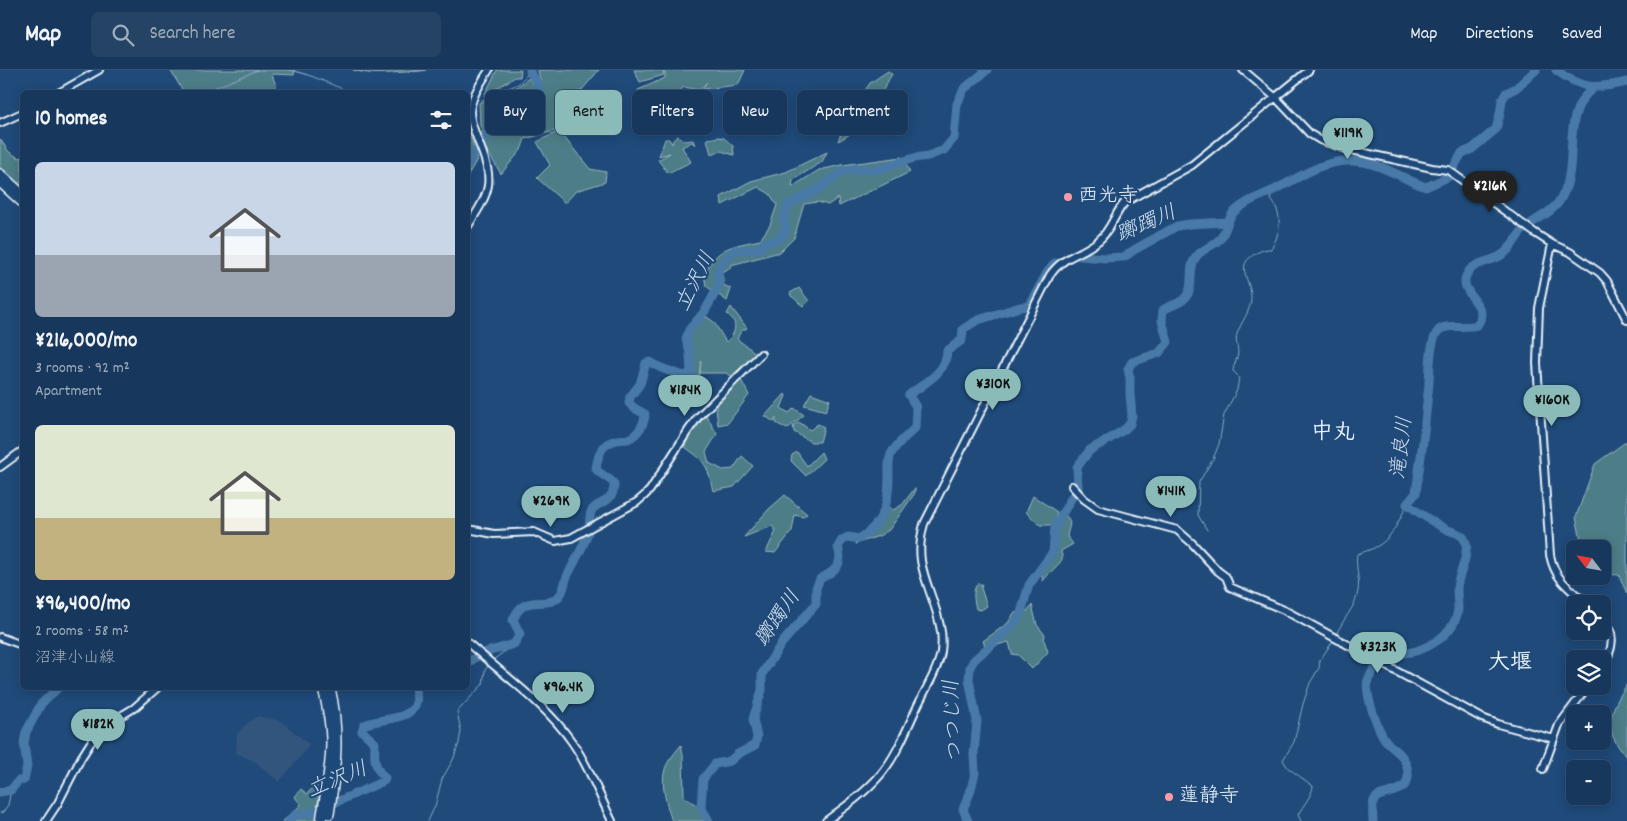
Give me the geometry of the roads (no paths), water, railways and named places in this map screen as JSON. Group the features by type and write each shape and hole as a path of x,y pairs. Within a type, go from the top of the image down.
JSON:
{"highway":[{"path":"0,174 20,199"},
{"path":"0,182 20,193"},
{"path":"324,690 328,708 331,741 327,821"},
{"path":"321,821 337,754 337,727 330,690"}],"street":[{"path":"64,90 99,70"},
{"path":"470,109 474,96 489,70"},
{"path":"1243,70 1276,98 1310,134 1325,143 1448,170 1552,244 1570,252 1600,273 1610,285 1627,320"},
{"path":"826,821 847,807 870,786 886,767 936,668 941,652 942,636 936,611 920,564 919,552 922,529 1050,275 1055,268 1070,256 1098,241 1108,232 1125,202 1192,165 1309,70"},
{"path":"0,123 20,114"},
{"path":"470,116 489,176 489,185 481,206 470,223"},
{"path":"1552,244 1539,308 1537,336 1537,363 1550,555 1553,567 1561,582 1576,595"},
{"path":"470,528 494,534 534,532 555,541 562,540 571,538 637,502 650,490 683,437 698,417 760,354"},
{"path":"0,467 20,452"},
{"path":"1074,489 1098,509 1177,530 1226,577 1230,587 1284,610 1478,716 1498,724 1554,739"},
{"path":"1610,650 1611,635"},
{"path":"0,637 20,644"},
{"path":"470,645 536,703 563,730 574,744 612,821"},
{"path":"46,821 93,739 109,723 134,708 154,690"},
{"path":"1544,768 1563,719 1581,695"}],"waterway":[{"path":"209,90 258,70"},
{"path":"288,70 312,76 346,90"},
{"path":"470,161 489,131 537,100 538,85 530,70"},
{"name":"立沢川","path":"470,662 480,654 514,644 520,634 513,620 518,611 530,603 555,600 561,593 585,541 591,512 595,507 609,499 613,492 614,484 596,469 601,450 607,444 632,437 642,425 645,414 629,403 630,397 640,384 646,363 650,362 684,376 691,373 690,353 686,339 689,330 705,311 716,291 720,282 719,267 735,250 756,250 768,242 781,238 786,229 784,218 788,205 819,189 844,171 854,169 876,170 944,150 954,138 957,104 964,89 987,70"},
{"name":"つつじ川","path":"968,821 963,809 970,793 975,773 974,754 977,721 969,679 970,667 974,660 1011,627 1020,616 1029,585 1053,552 1055,526 1078,487 1077,467 1090,450 1130,424 1132,416 1128,369 1132,362 1159,353 1168,342 1162,321 1163,310 1183,300 1187,295 1190,290 1193,262 1196,257 1220,239 1231,215 1239,208 1316,168 1338,162 1362,162 1386,169 1426,187 1448,177 1462,153 1472,149 1496,129 1502,100 1506,93 1516,88 1536,70"},
{"name":"滝良川","path":"1556,70 1565,77 1590,86 1598,87 1627,82"},
{"path":"480,101 518,84 530,72"},
{"name":"滝良川","path":"1373,821 1375,799 1378,796 1402,788 1408,777 1407,767 1403,758 1386,741 1379,729 1372,711 1367,686 1368,680 1376,665 1384,658 1423,648 1437,641 1448,631 1456,618 1458,610 1457,588 1466,556 1466,545 1463,537 1436,523 1407,504 1416,493 1426,418 1431,353 1435,336 1442,328 1477,325 1481,318 1481,312 1466,287 1465,281 1469,270 1504,253 1511,247 1525,228 1558,203 1565,189 1569,174 1576,111 1583,98 1595,87"},
{"path":"1207,530 1198,515 1199,482 1213,459 1219,444 1224,415 1237,390 1239,377 1233,371 1238,355 1236,337 1251,303 1250,289 1244,268 1245,264 1256,253 1271,249 1276,240 1279,225 1278,215 1270,197 1270,192"},
{"name":"躑躅川","path":"1080,256 1124,257 1177,226 1227,222"},
{"name":"躑躅川","path":"709,821 701,807 703,779 715,764 730,761 738,754 755,745 757,737 753,719 762,690 762,674 782,643 816,604 816,588 820,579 837,567 840,558 838,547 842,540 848,537 859,539 874,527 883,512 888,496 891,454 899,443 915,428 916,407 909,395 939,372 946,359 947,351 962,340 963,329 978,320 1029,306 1047,273 1055,263"},
{"path":"1336,635 1357,597 1357,554 1376,547 1387,539 1407,504"},
{"path":"1301,821 1298,815 1309,797 1313,786 1288,768 1283,760 1294,742 1310,683 1319,668 1320,660 1333,641"},
{"path":"493,660 512,646"},
{"path":"428,821 435,806 442,779 453,760 459,743 461,731 457,712 483,684 485,670 489,665"},
{"path":"0,792 11,790 18,781 24,780 27,766 24,743 26,732 41,704 56,690"},
{"name":"立沢川","path":"289,821 295,815 314,812 384,781 385,778 376,762 375,743 362,731 364,725 408,713 416,703 415,690"},
{"path":"0,813 8,805 11,790"}],"place":[{"name":"西光寺","path":"1068,197"},
{"name":"蓮静寺","path":"1169,797"}],"district":[{"name":"中丸","path":"1333,433"},
{"name":"大堰","path":"1510,663"}]}
